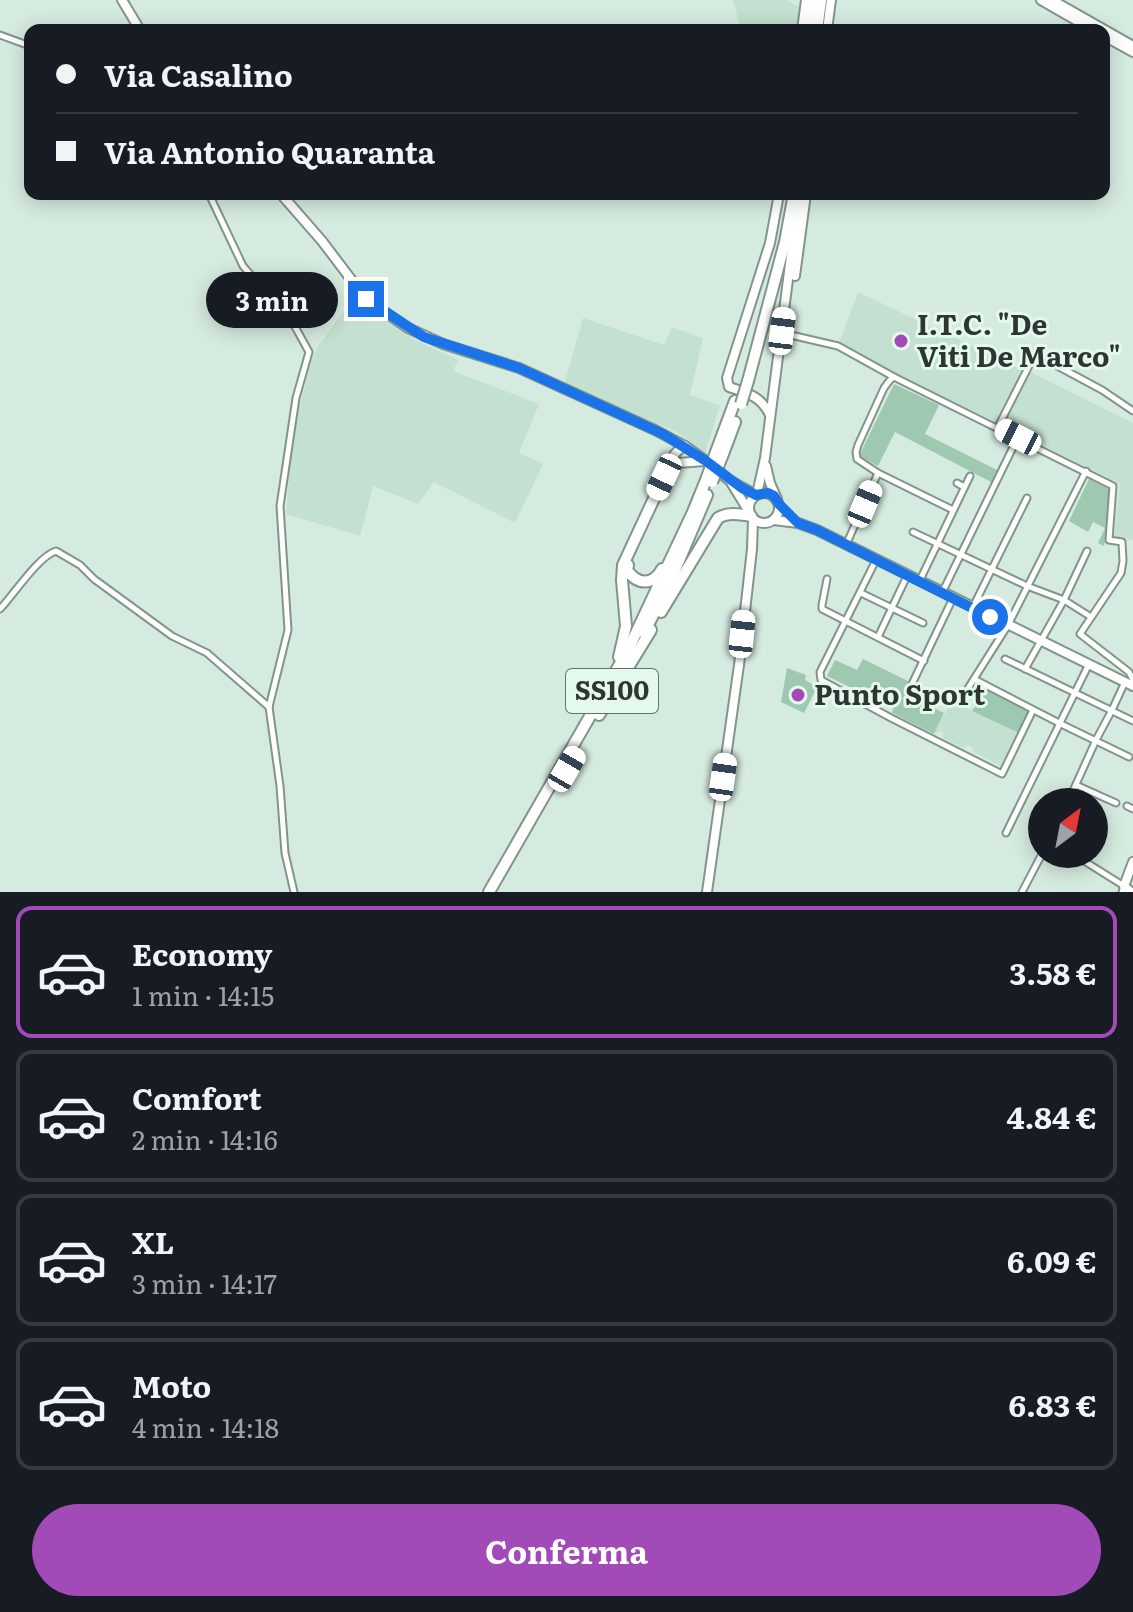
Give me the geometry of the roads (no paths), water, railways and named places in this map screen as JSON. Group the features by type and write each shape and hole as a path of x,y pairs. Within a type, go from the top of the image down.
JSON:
{"highway":[{"path":"811,24 814,0"},
{"path":"818,24 821,0"},
{"name":"SS100","path":"745,379 786,200"},
{"name":"SS100","path":"496,892 653,615 699,514 738,402 796,200"},
{"name":"SS100","path":"614,675 626,626 623,565 664,477"},
{"name":"SS100","path":"489,892 614,675 709,481"},
{"name":"SS100","path":"596,720 714,523 723,515 751,516"},
{"name":"SS100","path":"631,548 627,570 631,577 640,582 649,582 659,575 685,529"}],"main road":[{"path":"122,0 136,24"},
{"path":"803,24 806,0"},
{"path":"828,24 831,0"},
{"path":"1041,0 1083,24"},
{"path":"1052,0 1094,24"},
{"path":"1110,33 1133,46"},
{"path":"1110,39 1133,52"},
{"path":"286,200 366,299 408,328 443,344 519,368 663,434 756,495"},
{"path":"770,415 754,395 729,387 727,378 770,243 778,200"},
{"path":"756,495 765,458 796,200"},
{"path":"782,331 792,294 805,200"},
{"path":"754,395 774,386"},
{"path":"663,434 674,461"},
{"path":"664,477 674,461 676,450 685,446"},
{"path":"752,549 778,516 778,503 765,458"},
{"path":"674,461 706,461"},
{"path":"729,480 751,516 763,524 798,523 817,530 1130,683"},
{"path":"707,892 752,549 749,505 752,498 768,493 798,523"},
{"path":"1126,890 1133,862"}],"street":[{"path":"0,35 24,44"},
{"path":"212,200 243,266 293,323 309,352 296,398 280,506 288,630 269,707 285,853 294,892"},
{"path":"795,336 838,346 1113,486 1109,540 1122,542 1121,573 1080,634 1129,672 1130,683 1096,740 1075,788"},
{"path":"998,427 1035,354 1102,390 1133,411"},
{"path":"894,377 884,388 856,452 857,459 878,473 953,510"},
{"path":"942,593 1018,437"},
{"path":"960,701 1008,625 1086,471"},
{"path":"846,545 878,473"},
{"path":"919,581 970,476"},
{"path":"957,483 964,487"},
{"path":"973,608 1027,498"},
{"path":"913,532 1027,586 1064,600 1091,617"},
{"path":"0,609 42,560 56,551 80,565 94,579 172,636 207,653 269,707"},
{"path":"1025,669 1064,600 1087,551"},
{"path":"876,560 820,672 821,680 1002,774 1033,710"},
{"path":"878,637 907,576"},
{"path":"827,579 822,609 924,661"},
{"path":"861,593 923,623"},
{"path":"912,684 953,598"},
{"path":"1005,659 1133,721"},
{"path":"1006,833 1089,664"},
{"path":"974,679 1129,757"},
{"path":"1076,785 1116,803"},
{"path":"1023,891 1035,868"},
{"path":"1094,868 1126,890"}],"place":[{"name":"I.T.C. \"De Viti De Marco\"","path":"901,341"},
{"name":"Punto Sport","path":"798,695"}]}
